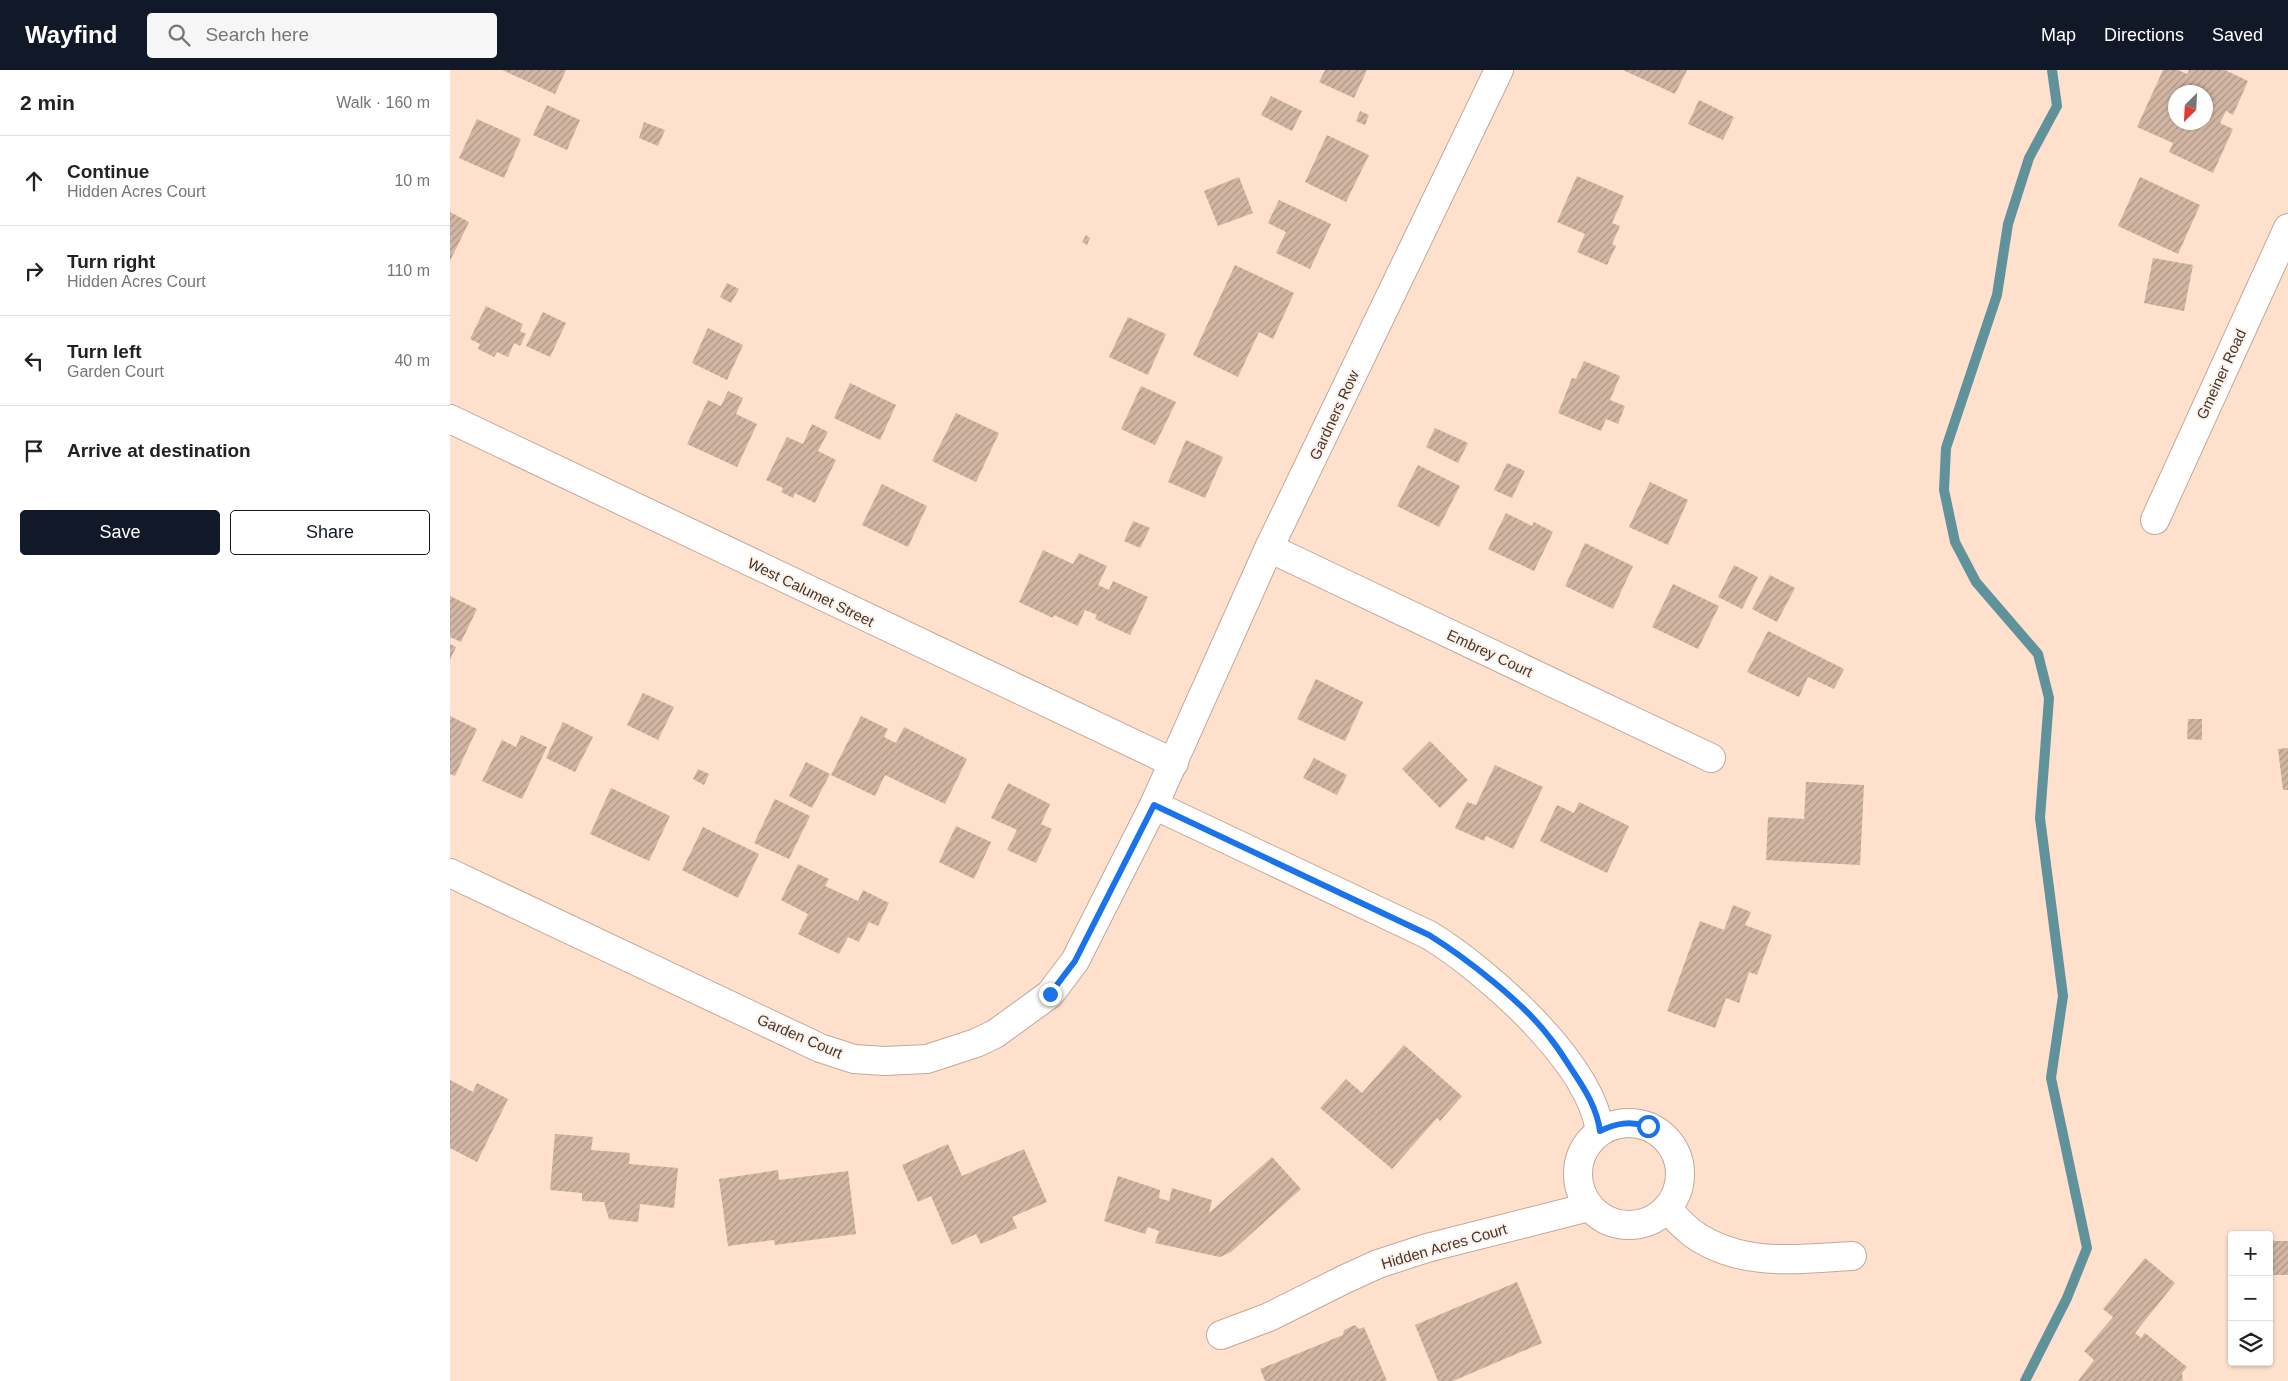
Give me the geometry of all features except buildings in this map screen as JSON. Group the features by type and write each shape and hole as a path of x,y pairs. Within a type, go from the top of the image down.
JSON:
{"street":[{"name":"Gardners Row","path":"1174,762 1269,548 1499,70"},
{"name":"Gmeiner Road","path":"2155,520 2288,228"},
{"name":"West Calumet Street","path":"450,419 1174,762"},
{"name":"Embrey Court","path":"1269,548 1711,758"},
{"name":"Garden Court","path":"450,873 820,1048 854,1059 884,1061 927,1059 976,1043 995,1034 1050,994 1075,961 1174,762"},
{"path":"1154,805 1420,930 1443,944 1517,1004 1549,1037 1582,1085 1598,1116 1600,1131"},
{"path":"1632,1122 1655,1130 1673,1147 1679,1163 1680,1179 1676,1195 1667,1209 1653,1220 1636,1225 1619,1224 1603,1218 1589,1207 1580,1192 1577,1176 1579,1158 1587,1143 1600,1131 1615,1124 1632,1122"},
{"name":"Hidden Acres Court","path":"1221,1335 1269,1317 1378,1264 1427,1248 1589,1207"},
{"path":"1667,1209 1691,1232 1710,1244 1736,1254 1764,1260 1852,1256"}],"waterway":[{"path":"2025,1381 2067,1298 2087,1248 2051,1078 2063,996 2040,818 2049,698 2038,654 1976,582 1955,542 1944,490 1946,448 1997,295 2008,224 2029,158 2057,106 2052,70"}],"route":[{"path":"1050,994 1075,961 1154,805 1429,935 1443,944 1517,1004 1549,1037 1582,1085 1598,1116 1600,1131 1615,1124 1632,1122 1648,1126"}]}
